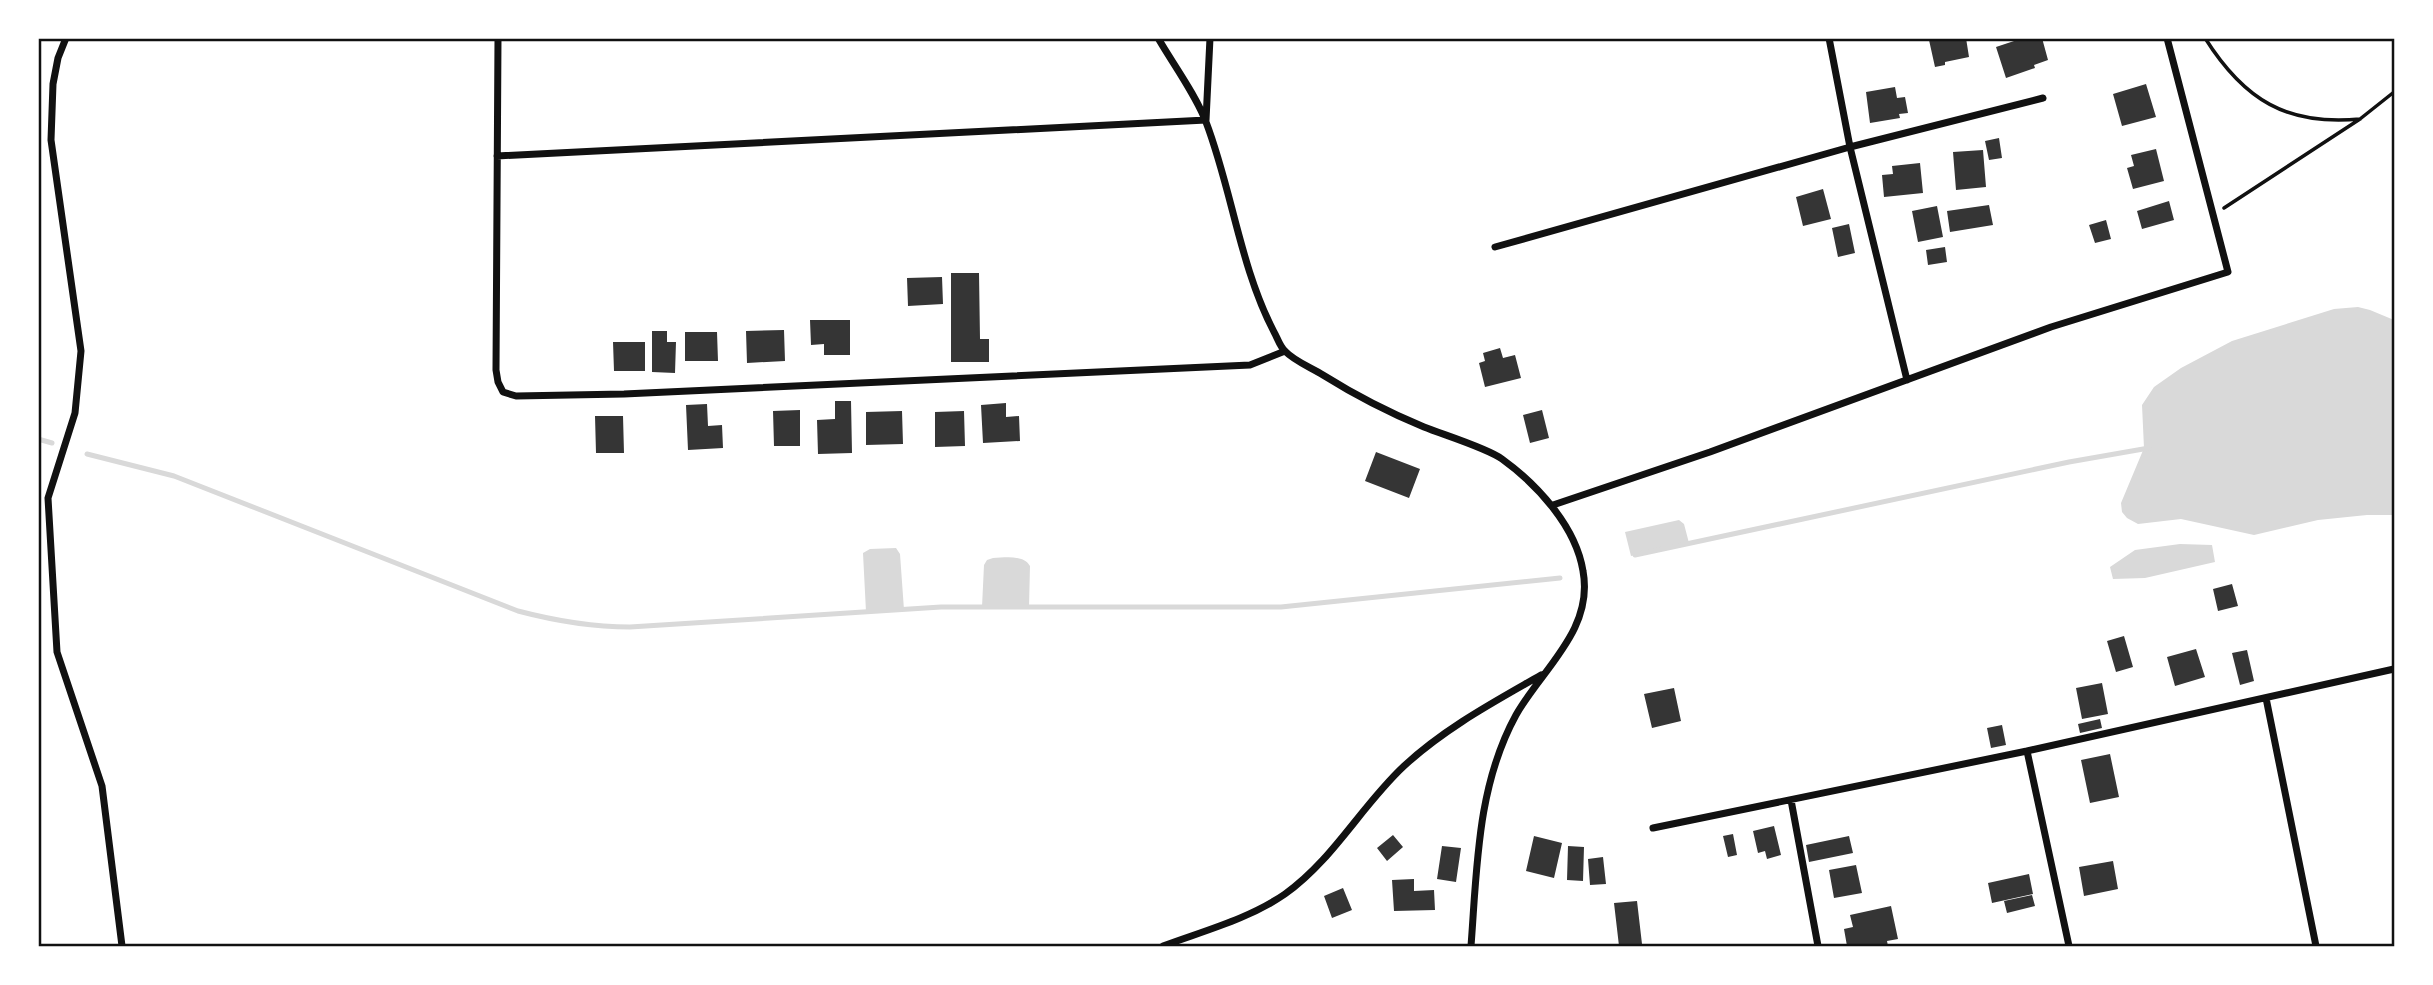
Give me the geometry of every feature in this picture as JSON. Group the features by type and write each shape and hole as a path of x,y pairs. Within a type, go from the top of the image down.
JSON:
{"street":[{"path":"66,38 52,84 51,140 80,351 75,413 48,498 57,652 102,786 122,947"},
{"path":"498,38 496,370 503,392 516,396 624,394 1250,365 1284,351"},
{"path":"1158,38 1206,120 1262,308 1284,351 1334,382 1411,422 1501,457 1553,505 1573,539 1584,571 1583,598 1577,623 1561,654 1542,674 1516,715 1490,782 1478,844 1471,947"},
{"path":"1206,120 1210,38"},
{"path":"1829,38 1850,147 1908,380"},
{"path":"1553,505 1710,452 2052,327 2228,272 2167,38"},
{"path":"1495,247 1850,147 2043,98"},
{"path":"497,156 1206,120"},
{"path":"38,496 48,498"},
{"path":"1653,828 2027,751 2395,669"},
{"path":"1163,947 1251,912 1284,895 1314,870 1402,767 1423,749 1468,717 1542,674"},
{"path":"2266,698 2316,947"},
{"path":"2027,751 2069,947"},
{"path":"1791,800 1818,947"}],"path":[{"path":"2205,38 2214,53 2242,85 2275,108 2309,120 2360,119"},
{"path":"2213,215 2360,119 2395,92"}],"shaded area":[{"path":"2358,307 2394,320 2394,515 2318,520 2254,535 2181,519 2138,524 2127,518 2122,512 2121,503 2144,448 2142,405 2154,387 2181,368 2232,341 2334,309"},
{"path":"1679,520 1684,524 1689,543 1631,556 1625,532"},
{"path":"2180,544 2212,545 2215,562 2145,578 2113,579 2110,567 2135,550"},
{"path":"896,548 900,554 904,610 866,612 863,553 870,549"},
{"path":"1018,558 1030,566 1029,607 982,607 984,565 987,560"}],"building":[{"path":"1966,38 1969,57 1935,67 1929,40"},
{"path":"2023,38 2027,41 2042,38 2048,60 2034,65 2035,68 2006,78 1996,47"},
{"path":"2146,84 2156,117 2122,126 2113,94"},
{"path":"1895,87 1897,98 1905,97 1908,113 1899,114 1900,118 1870,123 1866,92"},
{"path":"1999,138 2002,158 1989,160 1985,141"},
{"path":"2156,149 2164,181 2133,189 2127,168 2134,166 2131,155"},
{"path":"1983,150 1986,187 1956,190 1953,152"},
{"path":"1920,163 1923,193 1884,197 1882,175 1893,174 1892,166"},
{"path":"1823,189 1831,219 1803,226 1796,197"},
{"path":"2169,201 2174,220 2142,229 2137,211"},
{"path":"1989,205 1993,225 1950,232 1947,211"},
{"path":"1937,206 1943,237 1918,242 1912,211"},
{"path":"2106,220 2111,239 2095,243 2089,225"},
{"path":"1849,224 1855,253 1838,257 1832,228"},
{"path":"1945,247 1947,262 1928,265 1926,250"},
{"path":"951,273 979,273 980,339 989,339 989,362 951,362"},
{"path":"942,277 943,304 908,306 907,278"},
{"path":"810,320 850,320 850,355 824,355 824,344 811,345"},
{"path":"784,330 785,361 747,363 746,331"},
{"path":"652,331 667,331 667,342 676,342 675,373 652,372"},
{"path":"685,332 717,332 718,361 685,361"},
{"path":"613,342 645,342 645,371 614,371"},
{"path":"1500,348 1503,358 1515,355 1521,378 1485,387 1479,363 1485,361 1483,353"},
{"path":"835,401 851,401 852,453 818,454 817,420 835,419"},
{"path":"1006,403 1006,417 1019,416 1020,441 983,443 981,405"},
{"path":"707,404 708,426 722,425 723,448 688,450 686,405"},
{"path":"800,410 800,446 774,446 773,411"},
{"path":"1542,410 1549,438 1530,443 1523,415"},
{"path":"902,411 903,444 866,445 866,412"},
{"path":"964,411 965,446 935,447 935,412"},
{"path":"595,416 623,416 624,453 596,453"},
{"path":"1376,452 1420,469 1409,498 1365,481"},
{"path":"2232,584 2238,606 2218,611 2213,589"},
{"path":"2124,636 2133,667 2116,672 2107,641"},
{"path":"2196,649 2205,677 2175,686 2167,657"},
{"path":"2247,650 2254,681 2240,685 2232,653"},
{"path":"2102,683 2108,714 2082,719 2076,688"},
{"path":"1674,688 1681,721 1652,728 1644,694"},
{"path":"2100,719 2102,728 2080,733 2078,724"},
{"path":"2002,725 2006,745 1991,748 1987,728"},
{"path":"2110,754 2119,797 2090,803 2081,760"},
{"path":"1774,826 1781,855 1767,859 1765,851 1758,853 1753,831"},
{"path":"1733,834 1737,855 1728,857 1723,836"},
{"path":"1393,835 1403,847 1387,861 1377,848"},
{"path":"1534,836 1562,843 1554,878 1526,871"},
{"path":"1849,836 1853,853 1809,862 1806,845"},
{"path":"1442,846 1461,848 1456,882 1437,879"},
{"path":"1568,846 1584,847 1583,881 1567,880"},
{"path":"1603,857 1606,884 1590,885 1588,859"},
{"path":"2113,861 2118,889 2084,896 2079,867"},
{"path":"1856,865 1862,893 1834,898 1829,870"},
{"path":"2029,874 2033,894 1992,903 1988,883"},
{"path":"1414,879 1414,891 1434,890 1435,910 1394,911 1392,880"},
{"path":"1343,888 1352,910 1332,918 1324,896"},
{"path":"2032,895 2035,906 2007,913 2004,901"},
{"path":"1637,901 1642,944 1619,946 1614,903"},
{"path":"1891,906 1898,939 1887,941 1888,946 1847,946 1844,929 1853,927 1850,915"}],"waterway":[{"path":"38,439 52,443"},
{"path":"1635,555 2069,462 2149,448"},
{"path":"87,454 174,476 518,611 601,626 630,627 941,607 1281,607 1560,578"}]}
